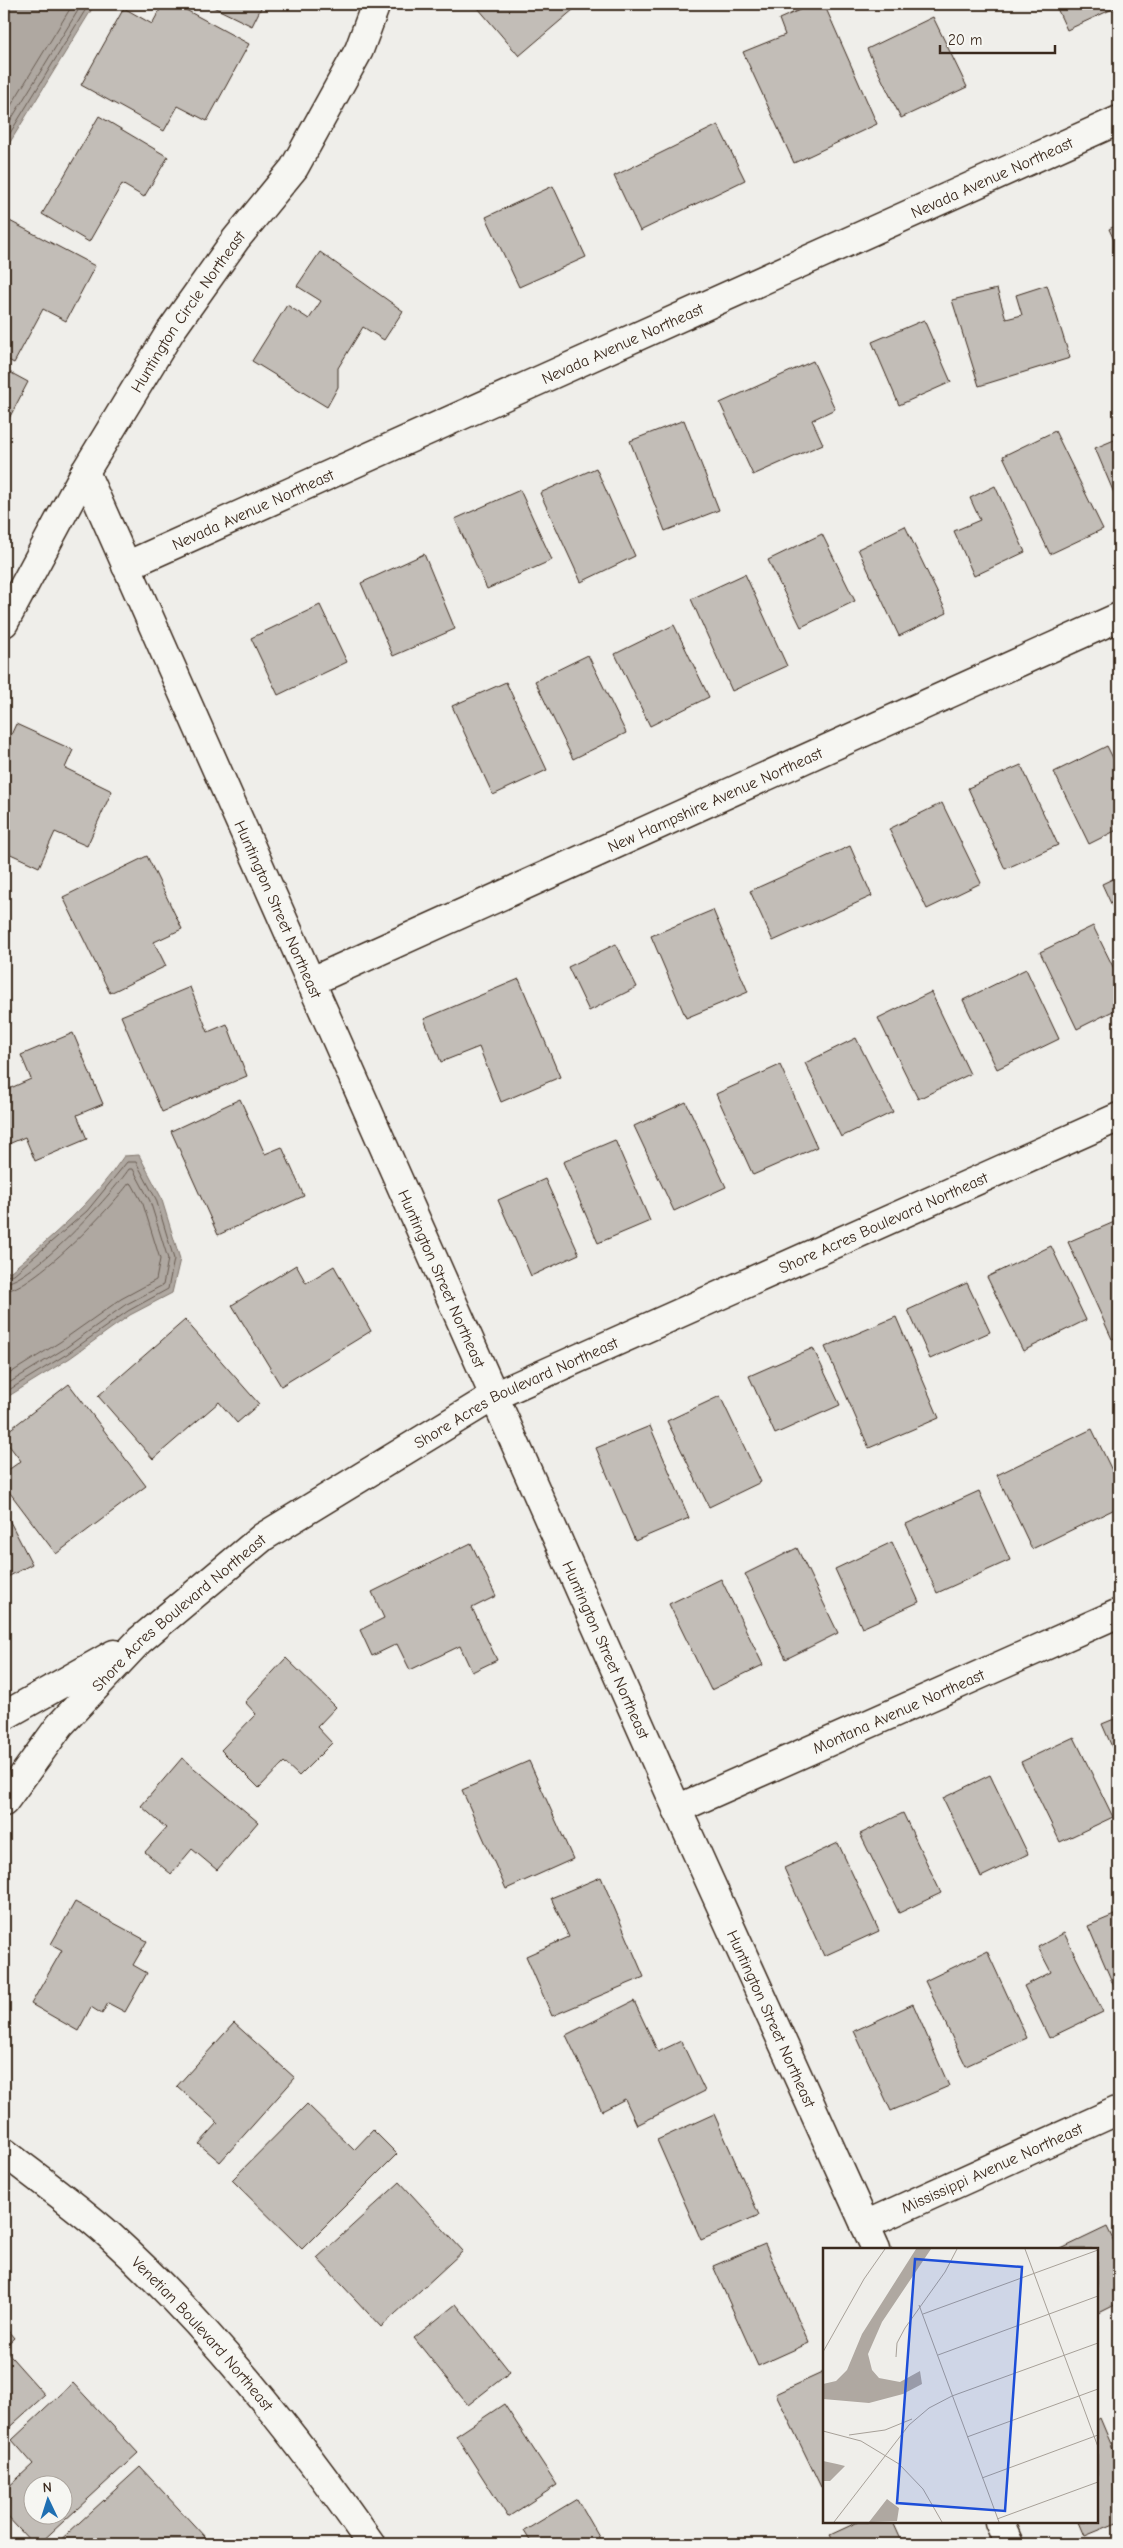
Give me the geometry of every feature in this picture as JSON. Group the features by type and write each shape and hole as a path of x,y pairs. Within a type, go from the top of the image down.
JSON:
{"street":[{"name":"Huntington Circle Northeast","path":"4,623 85,472 170,332 236,239 294,168 359,50 376,4"},
{"name":"Nevada Avenue Northeast","path":"126,566 1119,120"},
{"name":"Huntington Street Northeast","path":"85,472 677,1809 876,2248"},
{"name":"New Hampshire Avenue Northeast","path":"310,982 1119,617"},
{"name":"Shore Acres Boulevard Northeast","path":"4,1802 60,1725 140,1640 262,1537 494,1396 1119,1116"},
{"name":"Montana Avenue Northeast","path":"677,1809 1119,1612"},
{"path":"4,1716 140,1640"},
{"name":"Mississippi Avenue Northeast","path":"864,2225 1119,2110"},
{"name":"Venetian Boulevard Northeast","path":"4,2152 108,2234 245,2376 320,2470 371,2544"},
{"path":"999,2523 1009,2544"}],"water":[{"path":"4,4 95,4 4,152"},
{"path":"139,1155 161,1197 180,1259 172,1293 130,1315 70,1358 4,1399 4,1273 11,1271 72,1218 112,1173 124,1156"}],"building":[{"path":"163,4 175,4 249,44 207,121 178,106 164,131 81,85 124,8 152,24"},
{"path":"207,4 263,4 252,26"},
{"path":"483,4 570,4 574,9 519,56 478,8"},
{"path":"813,4 824,4 877,124 794,163 743,52 785,35 779,19"},
{"path":"1055,4 1119,4 1119,6 1067,30"},
{"path":"933,17 967,87 901,118 867,49"},
{"path":"99,116 168,157 144,197 122,184 89,242 42,214"},
{"path":"718,125 745,180 640,231 614,176"},
{"path":"553,186 586,257 519,287 486,217"},
{"path":"4,218 95,266 66,321 43,309 14,363 4,358"},
{"path":"1119,224 1119,251 1109,229"},
{"path":"320,252 403,311 384,340 363,327 338,368 338,387 327,407 252,361 287,305 309,319 321,301 297,286"},
{"path":"1047,285 1070,358 979,386 952,300 997,289 1006,319 1022,315 1016,295"},
{"path":"924,320 951,382 899,405 872,342"},
{"path":"813,361 835,409 812,420 823,444 753,475 720,403"},
{"path":"4,369 28,382 4,428"},
{"path":"684,420 719,510 665,531 630,441"},
{"path":"1055,431 1103,529 1050,554 1003,456"},
{"path":"1119,438 1119,505 1095,448"},
{"path":"596,468 635,556 581,582 540,493"},
{"path":"995,486 1025,552 974,576 954,531 980,520 970,498"},
{"path":"520,490 552,560 487,589 455,519"},
{"path":"905,526 947,613 899,636 858,549"},
{"path":"822,534 855,601 801,627 768,560"},
{"path":"424,554 455,629 393,656 361,583"},
{"path":"745,574 787,666 732,691 691,599"},
{"path":"320,605 347,662 278,695 251,638"},
{"path":"674,625 709,697 650,726 615,654"},
{"path":"588,655 626,733 573,759 535,681"},
{"path":"506,682 547,770 493,795 452,706"},
{"path":"16,724 73,750 65,768 112,791 87,846 55,832 39,867 4,851 4,750"},
{"path":"1107,746 1119,770 1119,829 1089,844 1054,772"},
{"path":"1021,765 1058,845 1005,869 968,788"},
{"path":"942,803 981,883 927,909 889,829"},
{"path":"850,846 872,896 773,941 750,891"},
{"path":"147,856 182,929 154,942 166,966 110,993 63,897"},
{"path":"1119,876 1119,921 1102,884"},
{"path":"713,910 748,992 686,1018 651,936"},
{"path":"1093,926 1119,979 1119,1008 1077,1029 1040,952"},
{"path":"616,944 637,987 589,1011 568,967"},
{"path":"1026,969 1059,1039 997,1069 963,1000"},
{"path":"519,979 560,1077 501,1102 479,1047 441,1062 424,1019"},
{"path":"190,987 208,1032 227,1024 247,1076 162,1112 121,1016"},
{"path":"931,992 970,1074 918,1099 878,1018"},
{"path":"73,1033 103,1104 77,1115 87,1139 35,1161 25,1137 4,1146 4,1091 31,1079 21,1055"},
{"path":"856,1038 893,1112 841,1137 805,1063"},
{"path":"780,1065 817,1147 753,1175 716,1094"},
{"path":"240,1099 265,1154 282,1147 304,1196 218,1235 171,1131"},
{"path":"686,1102 726,1187 674,1211 634,1126"},
{"path":"615,1140 650,1221 598,1243 563,1162"},
{"path":"545,1179 579,1254 531,1276 498,1200"},
{"path":"1119,1220 1119,1336 1112,1339 1068,1242"},
{"path":"1051,1246 1086,1320 1023,1351 987,1277"},
{"path":"296,1265 306,1283 334,1266 371,1331 281,1386 232,1305"},
{"path":"967,1283 990,1332 930,1359 908,1310"},
{"path":"896,1317 939,1418 869,1448 825,1347"},
{"path":"185,1320 259,1404 237,1423 219,1402 153,1459 98,1396"},
{"path":"813,1348 840,1405 775,1434 749,1376"},
{"path":"69,1384 146,1486 56,1554 4,1485 4,1473 21,1461 4,1439 4,1434"},
{"path":"720,1396 761,1482 709,1507 667,1421"},
{"path":"650,1426 689,1518 635,1541 596,1448"},
{"path":"1092,1429 1119,1485 1119,1507 1032,1549 997,1475"},
{"path":"979,1491 1010,1560 937,1593 906,1524"},
{"path":"4,1510 32,1564 4,1579"},
{"path":"892,1542 919,1602 862,1628 835,1569"},
{"path":"471,1543 496,1596 472,1608 497,1660 472,1672 460,1646 410,1670 397,1644 372,1656 360,1630 384,1618 372,1592"},
{"path":"797,1548 838,1633 786,1659 745,1574"},
{"path":"721,1579 763,1665 711,1690 669,1604"},
{"path":"286,1658 336,1707 317,1727 332,1743 299,1776 284,1762 259,1788 221,1750 256,1714 245,1702"},
{"path":"1119,1717 1119,1763 1102,1724"},
{"path":"1074,1737 1113,1817 1060,1842 1021,1762"},
{"path":"182,1758 258,1822 217,1870 192,1849 171,1874 145,1852 166,1828 141,1806"},
{"path":"529,1761 573,1859 506,1889 462,1790"},
{"path":"990,1775 1028,1854 981,1877 943,1798"},
{"path":"903,1813 941,1893 899,1913 860,1834"},
{"path":"838,1843 879,1931 824,1956 784,1868"},
{"path":"601,1877 644,1977 552,2016 526,1956 569,1937 551,1898"},
{"path":"75,1902 147,1941 133,1965 147,1973 125,2012 108,2003 102,2014 91,2007 78,2031 31,2004 62,1950 51,1944"},
{"path":"1119,1913 1119,1998 1088,1926"},
{"path":"1064,1933 1103,2012 1049,2038 1024,1986 1051,1972 1038,1947"},
{"path":"987,1951 1027,2038 966,2066 925,1981"},
{"path":"634,2001 658,2052 681,2041 705,2091 637,2125 625,2099 602,2111 566,2035"},
{"path":"913,2004 949,2086 891,2111 854,2031"},
{"path":"234,2023 295,2078 220,2162 199,2144 218,2123 177,2086"},
{"path":"307,2104 354,2150 373,2130 397,2154 302,2249 232,2180"},
{"path":"714,2114 759,2215 701,2240 657,2140"},
{"path":"400,2182 463,2251 381,2327 317,2258"},
{"path":"1107,2227 1119,2252 1119,2303 1098,2314 1098,2248 1063,2248"},
{"path":"765,2244 809,2343 758,2366 713,2266"},
{"path":"456,2304 510,2372 468,2405 414,2338"},
{"path":"4,2326 14,2338 4,2347"},
{"path":"4,2349 45,2395 4,2432"},
{"path":"823,2372 823,2486 821,2487 776,2394"},
{"path":"73,2383 138,2453 72,2514 72,2476 22,2476 22,2526 59,2526 39,2544 33,2544 4,2513 4,2491 33,2464 12,2440"},
{"path":"504,2404 557,2485 508,2517 456,2436"},
{"path":"1100,2418 1119,2463 1119,2522 1085,2536 1079,2523 1098,2523 1098,2419"},
{"path":"140,2467 205,2537 197,2544 56,2544"},
{"path":"577,2499 603,2544 532,2544 524,2531"},
{"path":"856,2523 893,2523 903,2544 835,2544 830,2535"}]}
